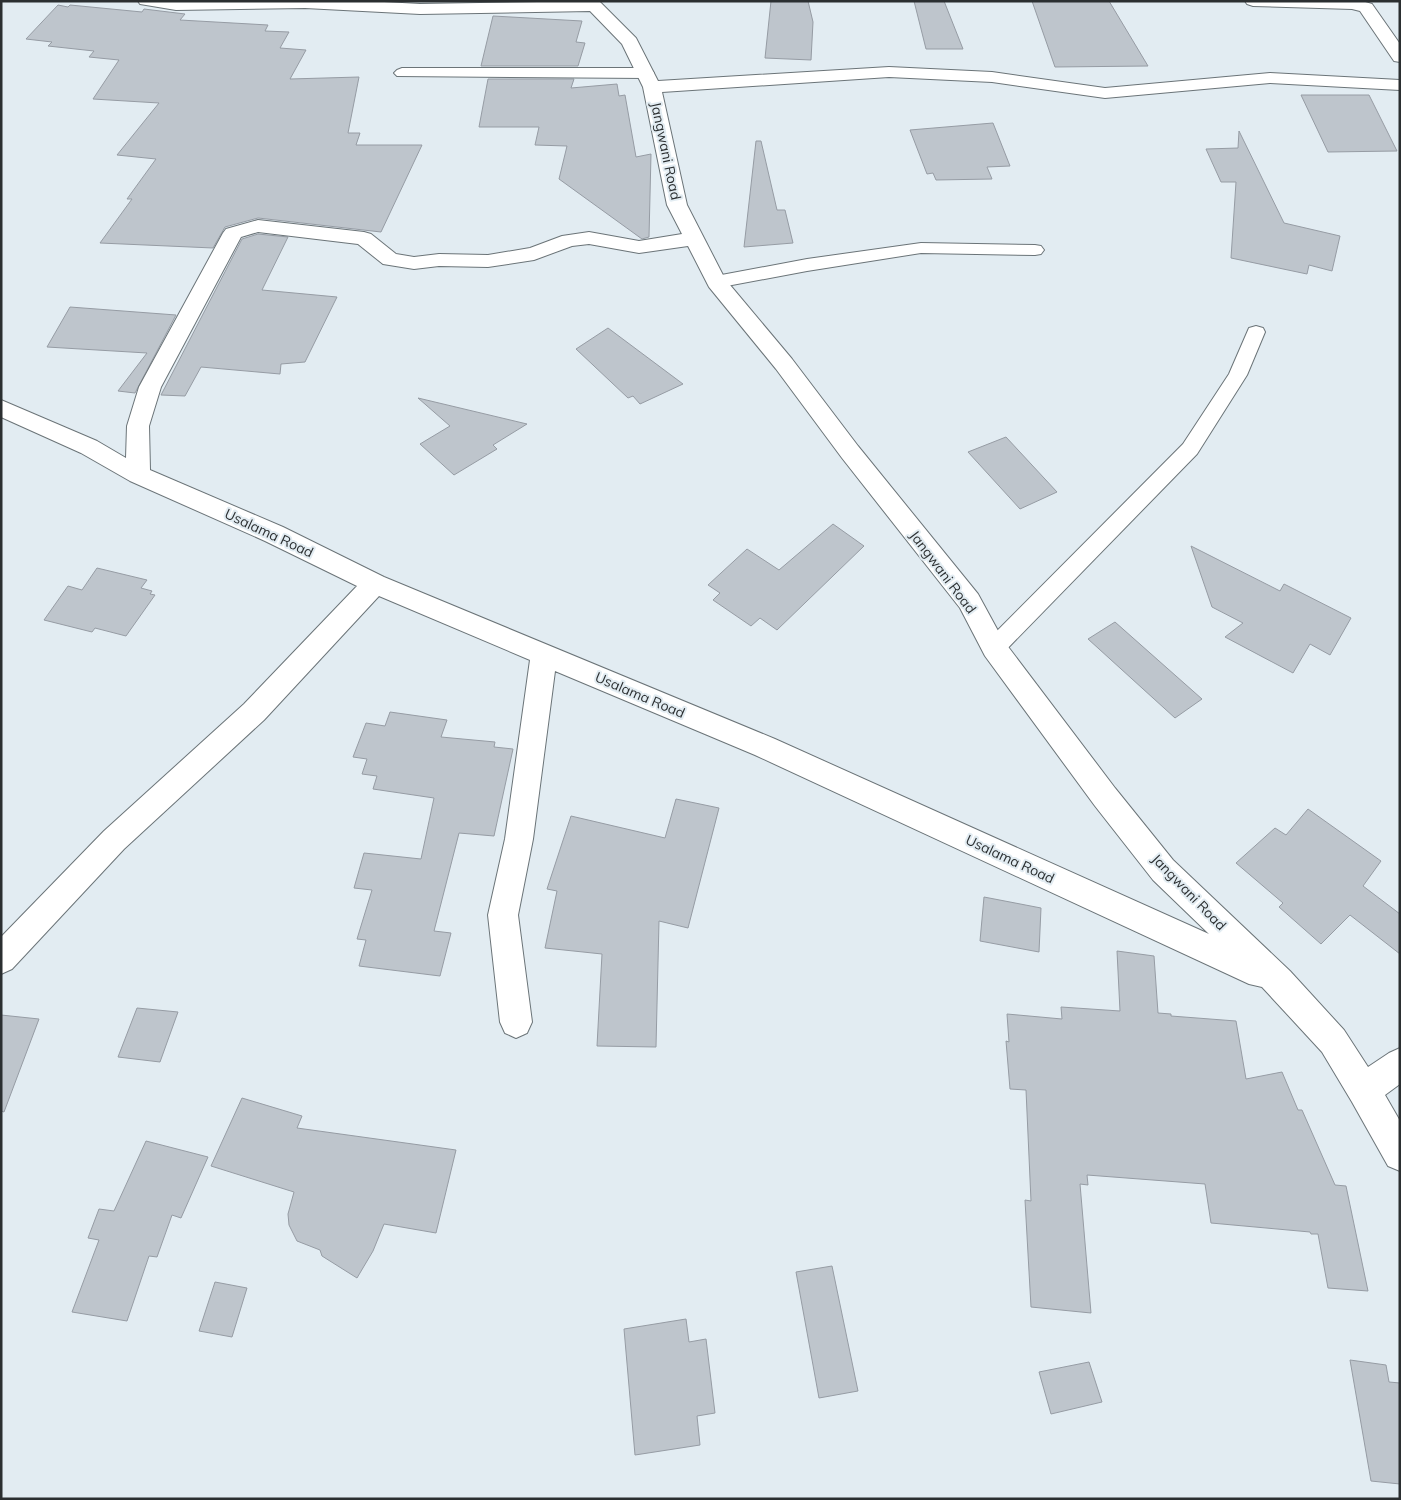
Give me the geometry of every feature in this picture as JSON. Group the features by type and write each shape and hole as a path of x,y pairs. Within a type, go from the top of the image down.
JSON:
{"street":[{"path":"146,1 176,5 305,3 420,8 592,4"},
{"path":"1253,1 1354,4 1366,8 1400,57"},
{"name":"Jangwani Road","path":"592,4 630,42 649,80 677,205 716,282 784,364 850,452 969,601 994,648 1105,797 1164,870 1279,982 1332,1041 1364,1090 1400,1154"},
{"path":"649,80 889,72 992,76 1105,93 1270,78 1400,85"},
{"path":"138,475 138,426 150,387 233,233 258,226 364,238 390,259 414,263 439,260 488,261 534,254 569,240 589,238 639,247 694,239"},
{"name":"Usalama Road","path":"1,408 89,447 138,475 274,534 375,584 765,747 1279,982"},
{"path":"1,959 114,840 254,712 375,584"},
{"path":"516,1022 503,915 519,839 544,655"},
{"path":"1364,1090 1400,1064"}],"lane":[{"path":"402,73 649,80"},
{"path":"716,282 816,263 921,248 1035,250"},
{"path":"994,648 1190,450 1238,375 1256,332"}],"building":[{"path":"771,1 808,1 813,22 811,60 765,58"},
{"path":"914,1 944,1 963,49 926,49"},
{"path":"1032,1 1109,1 1148,66 1055,67"},
{"path":"58,5 142,12 144,9 185,14 180,20 268,25 265,31 289,32 280,48 306,50 290,79 359,77 348,133 360,133 356,145 422,145 381,232 258,218 225,227 213,248 100,243 132,199 127,199 156,159 117,155 159,103 93,99 119,60 89,57 94,51 48,46 52,42 26,39"},
{"path":"493,16 582,21 576,42 585,43 578,66 481,66"},
{"path":"488,79 574,79 571,88 617,84 619,96 625,95 636,157 651,154 649,237 642,239 559,179 567,146 535,145 539,127 479,127"},
{"path":"1301,95 1369,95 1397,151 1328,152"},
{"path":"993,123 1010,166 987,167 992,179 936,180 933,173 927,174 910,130"},
{"path":"1239,131 1284,223 1340,236 1332,271 1309,265 1307,274 1231,258 1236,182 1221,182 1206,149 1238,148"},
{"path":"756,141 761,141 777,210 785,210 793,243 744,247"},
{"path":"258,234 288,237 262,290 337,297 305,362 281,364 280,374 201,367 185,396 161,395 242,239"},
{"path":"70,307 176,315 135,393 118,391 147,353 47,347"},
{"path":"608,328 683,384 640,404 633,396 628,398 576,349"},
{"path":"418,398 527,424 493,445 497,449 454,475 420,444 450,426"},
{"path":"1006,437 1057,492 1020,509 968,452"},
{"path":"833,524 864,546 777,630 760,618 751,626 713,600 720,593 708,585 747,549 779,570"},
{"path":"1191,546 1280,591 1284,584 1351,618 1330,655 1310,644 1293,673 1225,637 1243,623 1212,607"},
{"path":"97,568 147,580 141,588 152,591 150,594 155,595 126,636 95,628 92,632 44,620 68,586 82,590"},
{"path":"1115,622 1202,699 1175,718 1088,639"},
{"path":"390,712 447,720 441,737 495,742 494,747 513,749 494,836 459,833 434,931 451,933 440,976 359,966 366,940 357,939 372,890 354,888 364,853 421,859 434,798 373,789 377,776 362,774 367,759 353,757 366,723 385,726"},
{"path":"676,799 719,808 688,928 659,921 656,1047 597,1046 602,954 545,948 557,891 547,889 571,816 665,838"},
{"path":"1308,809 1381,861 1363,886 1400,914 1400,954 1350,915 1321,944 1279,907 1283,903 1236,863 1275,828 1286,835"},
{"path":"984,897 1041,908 1039,952 980,941"},
{"path":"1117,951 1154,956 1158,1013 1171,1014 1171,1016 1236,1021 1246,1079 1282,1072 1298,1110 1302,1110 1335,1185 1346,1186 1368,1291 1328,1288 1318,1234 1211,1223 1205,1184 1087,1175 1088,1185 1080,1184 1091,1313 1031,1307 1025,1200 1031,1201 1026,1090 1010,1089 1006,1041 1009,1042 1007,1014 1062,1019 1061,1007 1120,1011"},
{"path":"137,1008 178,1012 160,1062 118,1057"},
{"path":"1,1015 39,1019 4,1112 1,1111"},
{"path":"242,1098 302,1116 297,1128 456,1150 436,1233 384,1224 373,1251 357,1278 322,1256 320,1250 297,1241 289,1225 288,1214 294,1192 211,1166"},
{"path":"146,1141 208,1157 181,1218 172,1215 157,1257 149,1256 127,1321 72,1312 99,1240 88,1238 99,1209 114,1211"},
{"path":"832,1266 858,1391 819,1398 796,1272"},
{"path":"215,1282 247,1288 232,1337 199,1331"},
{"path":"686,1319 689,1342 706,1339 715,1413 697,1416 700,1445 635,1455 624,1329"},
{"path":"1350,1360 1386,1365 1389,1382 1400,1383 1400,1484 1371,1481"},
{"path":"1089,1362 1102,1402 1051,1414 1039,1372"}]}
